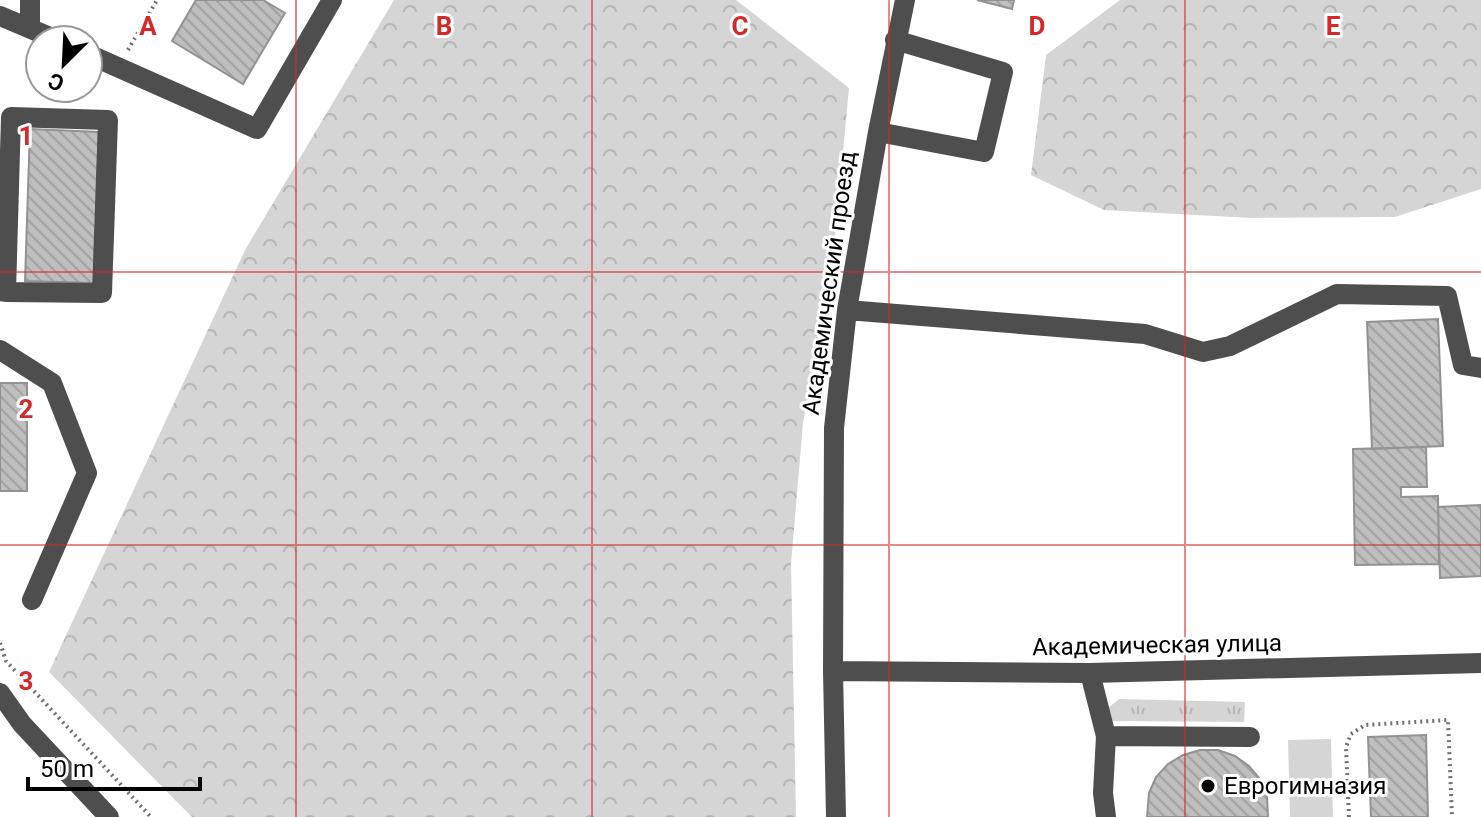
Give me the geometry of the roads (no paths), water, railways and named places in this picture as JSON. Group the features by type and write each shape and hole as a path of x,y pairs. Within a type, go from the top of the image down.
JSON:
{"street":[{"path":"30,0 30,24"},
{"path":"104,61 257,129 332,0"},
{"name":"Академический проезд","path":"836,817 834,428 847,310 895,40 905,0"},
{"path":"0,16 24,26"},
{"path":"878,132 984,152 1003,72 895,40"},
{"path":"11,117 108,120 102,293 3,291 5,130 11,117"},
{"path":"847,310 1145,334 1203,352 1230,346 1337,294 1447,296 1463,365 1481,368"},
{"path":"0,350 52,383 87,473 32,600"},
{"name":"Академическая улица","path":"833,671 1090,673 1481,663"},
{"path":"1090,673 1106,736 1103,793 1106,817"},
{"path":"0,693 22,724 109,817"},
{"path":"1106,736 1250,737"}],"place":[{"name":"Еврогимназия","path":"1208,786"}]}
